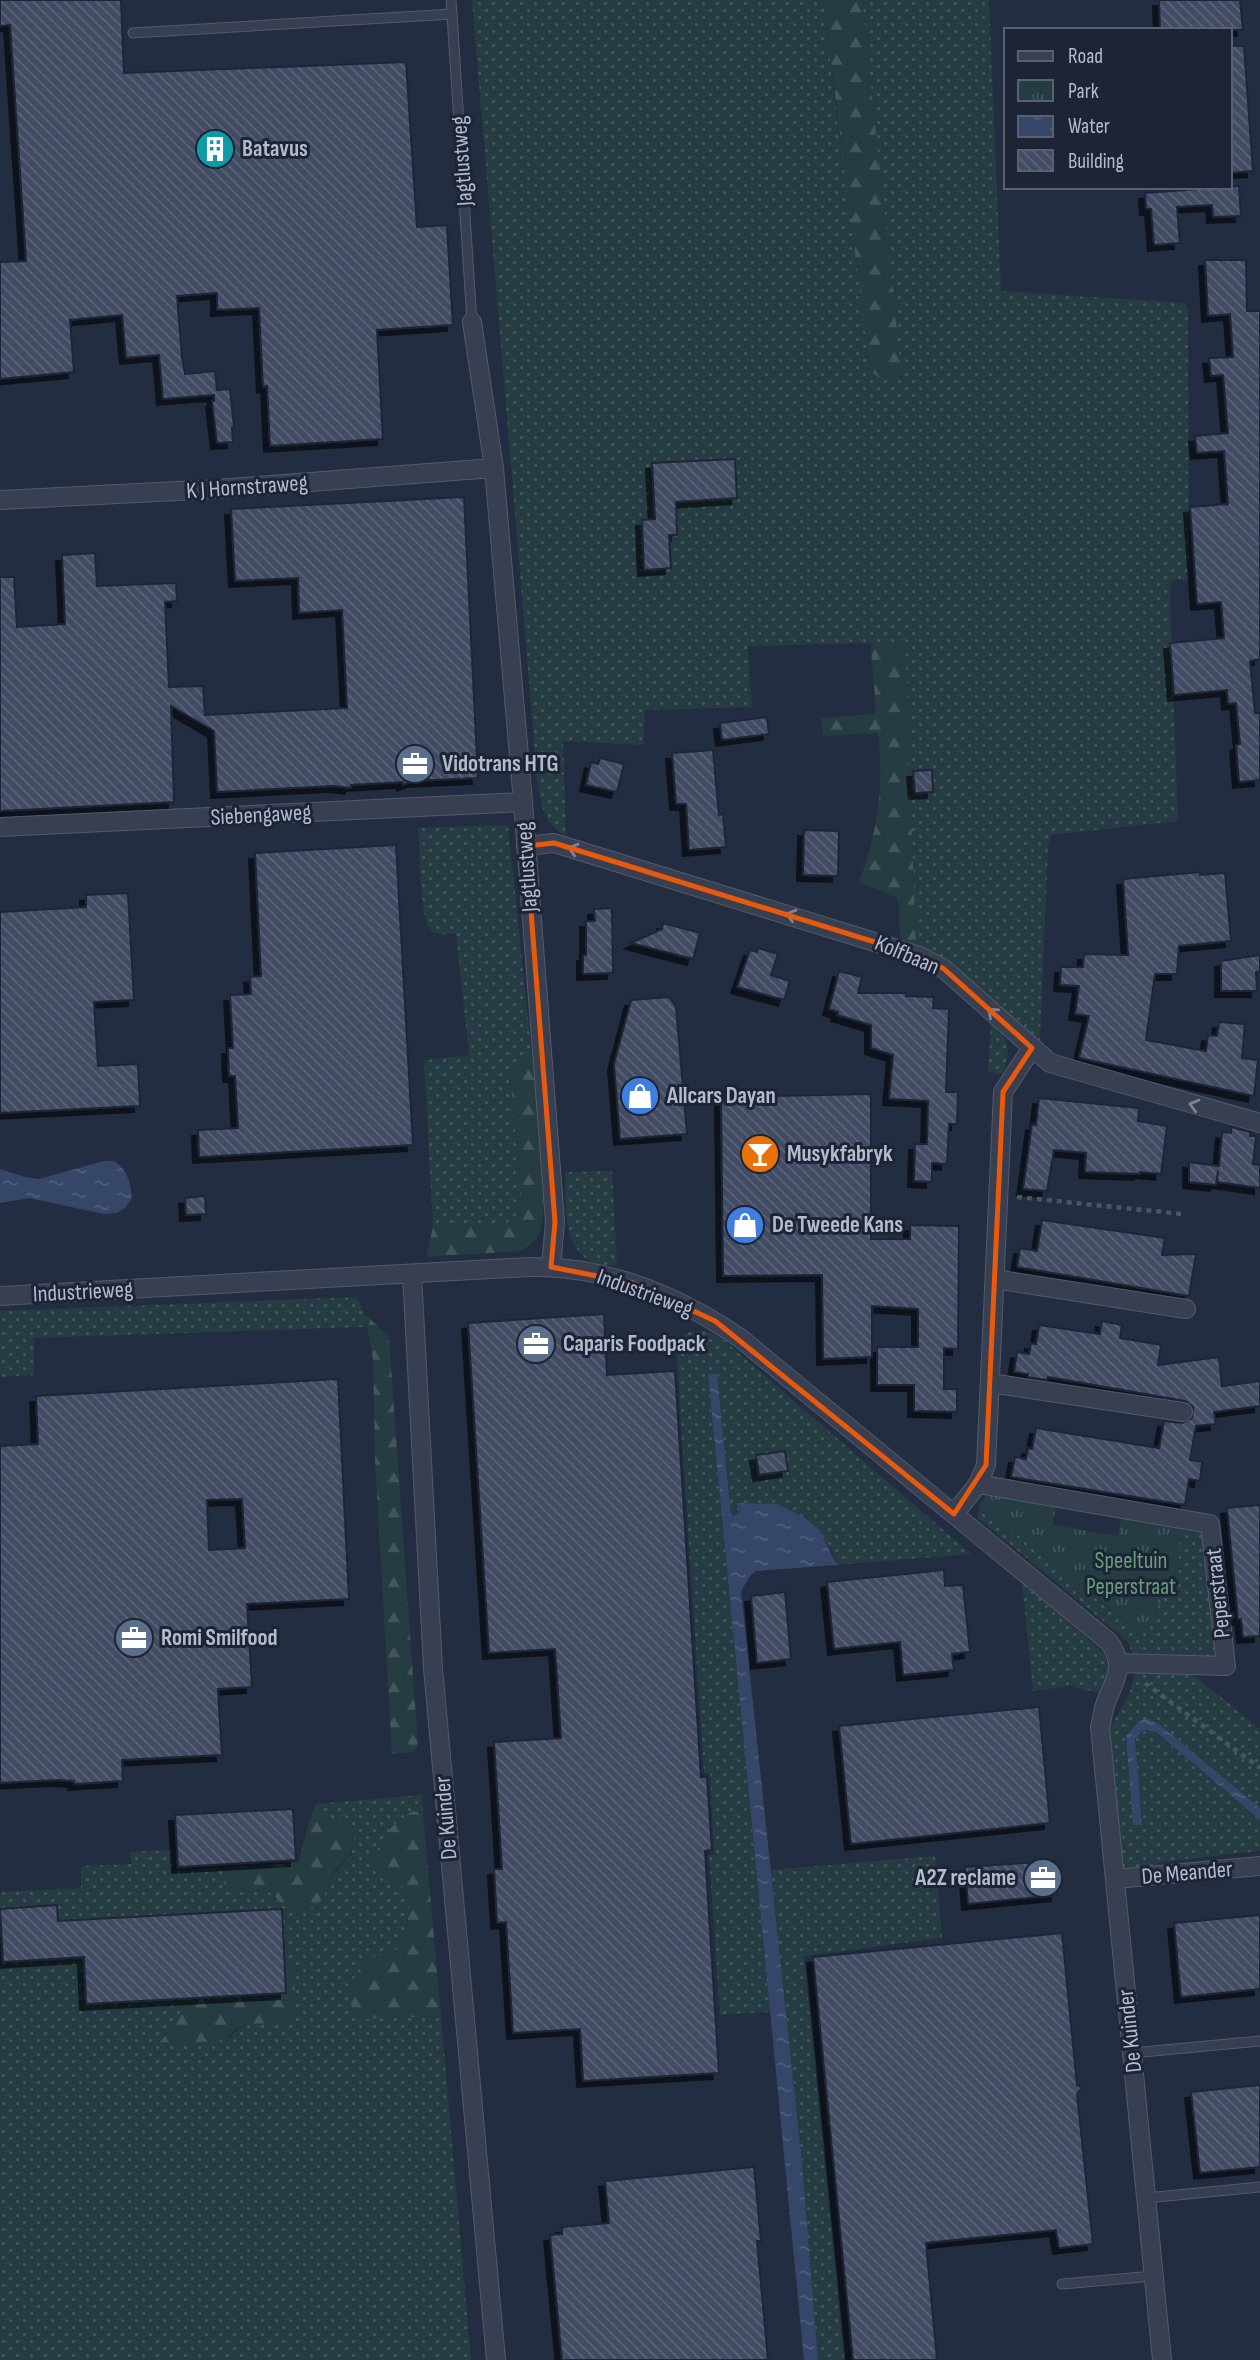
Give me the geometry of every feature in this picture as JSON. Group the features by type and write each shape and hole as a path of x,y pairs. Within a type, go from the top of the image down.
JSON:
{"street":[{"name":"Jagtlustweg","path":"472,321 494,468 523,802 555,1222 551,1267"},
{"name":"K J Hornstraweg","path":"0,500 217,489 494,468"},
{"name":"Siebengaweg","path":"0,827 523,802"},
{"name":"Kolfbaan","path":"526,846 554,843 920,956 944,969 1050,1063 1260,1123"},
{"path":"954,1514 978,1484 986,1465 1003,1091 1032,1048"},
{"name":"Industrieweg","path":"0,1296 551,1267 598,1274 633,1283 670,1297 715,1321 769,1360 1109,1642 1119,1663"},
{"name":"De Kuinder","path":"412,1274 433,1668 496,2360"},
{"path":"995,1279 1186,1309"},
{"path":"990,1383 1183,1412"},
{"name":"Peperstraat","path":"978,1484 1210,1524 1226,1665 1119,1663"},
{"name":"De Kuinder","path":"1119,1663 1114,1688 1105,1704 1100,1727 1162,2360"},
{"name":"De Meander","path":"1115,1879 1260,1866"}],"lane":[{"name":"Jagtlustweg","path":"451,0 472,321"},
{"path":"133,33 452,14"},
{"path":"1132,2053 1260,2041"},
{"path":"1146,2198 1260,2187"},
{"path":"1062,2284 1154,2276"}],"path":[{"path":"999,1195 1182,1214"},
{"path":"1119,1663 1260,1768"}],"highlighted area":[{"path":"554,843 920,956 944,969 1032,1048 1003,1092 986,1465 954,1514 715,1321 633,1283 551,1267 555,1222 526,846"}],"green space":[{"path":"472,0 823,0 838,127 883,380 897,377 901,379 862,0 989,0 1001,291 1184,303 1188,309 1189,581 1177,579 1171,583 1170,597 1178,821 1051,835 1048,847 1040,1041 947,965 916,947 905,642 748,646 752,707 645,710 643,745 563,741 566,836 549,822 544,812 536,771"},
{"path":"823,0 862,0 902,379 897,377 883,380 870,371"},
{"path":"905,642 916,947 900,942 897,898 859,882 871,846 878,809 881,771 878,733 823,736 821,718 875,714 871,643"},
{"path":"508,825 532,1057 510,1074 522,1198 517,1215 506,1224 433,1227 424,1060 469,1055 456,934 434,932 426,921 418,828"},
{"path":"991,1022 1002,1034 1007,1045 1003,1074 988,1072"},
{"path":"532,1057 543,1175 543,1219 540,1232 532,1243 520,1251 426,1257 433,1227 506,1224 517,1215 522,1198 510,1074"},
{"path":"612,1171 617,1265 603,1265 584,1256 571,1236 566,1211 565,1172"},
{"path":"357,1297 365,1314 367,1327 34,1338 34,1375 0,1377 0,1311"},
{"path":"365,1314 389,1337 418,1747 413,1752 392,1754 375,1459 373,1359"},
{"path":"705,1331 719,1336 971,1554 837,1565 829,1545 736,1503 740,1511 731,1515 717,1374 708,1374 770,2012 720,2015 709,1855 714,1854 710,1773 704,1773 676,1347 679,1338 689,1332"},
{"name":"Speeltuin Peperstraat","path":"989,1493 1056,1504 1053,1525 1118,1536 1122,1514 1181,1524 1178,1579 1139,1632 979,1504"},
{"path":"979,1504 1138,1632 1181,1524 1203,1528 1218,1661 1134,1659 1129,1644 1119,1634 978,1518"},
{"path":"1022,1582 1104,1653 1109,1670 1100,1693 1070,1686 1033,1691"},
{"path":"1136,1669 1190,1672 1260,1729 1260,1808 1160,1725 1144,1720 1126,1737 1134,1825 1142,1824 1135,1739 1143,1730 1155,1732 1260,1820 1260,1851 1161,1862 1115,1879 1110,1728 1129,1695"},
{"path":"422,1795 423,1813 413,1811 377,1875 405,1889 409,1898 409,1913 400,1950 389,1950 357,2019 441,2016 471,2360 0,2360 0,1892 81,1888 81,1866 132,1864 130,1852 171,1850 173,1871 231,1867 225,1873 224,1883 235,1892 269,1890 276,1901 327,1890 331,1877 351,1855 354,1837 325,1815 311,1816 316,1804","holes":["192,1992 293,2022 250,2024 236,2031 231,2037 157,2044 172,2028"]},
{"path":"413,1811 423,1813 441,2016 357,2019 350,2001 354,1978 373,1957 400,1949 409,1913 409,1898 405,1889 377,1875 372,1863 387,1832"},
{"path":"325,1815 346,1826 354,1837 348,1857 330,1878 326,1892 318,1903 304,1911 296,1910 282,1903 269,1890 228,1890 224,1883 225,1872 231,1867 298,1863 311,1816"},
{"path":"935,1856 942,1938 804,1956 844,2360 818,2360 802,2163 771,1870"},
{"path":"275,1940 283,1948 292,1968 295,1989 294,2022 248,2024 235,2029 225,2040 157,2045 172,2028 192,1992"}],"water":[{"path":"104,1161 114,1161 119,1165 129,1181 132,1198 125,1208 117,1213 104,1214 29,1198 0,1203 0,1169 39,1179"},
{"path":"708,1374 717,1374 731,1515 734,1516 740,1511 736,1503 777,1504 805,1518 819,1530 837,1565 756,1571 741,1591 802,2163 818,2360 804,2360"},
{"path":"1148,1719 1160,1725 1260,1808 1260,1820 1156,1732 1143,1730 1135,1739 1142,1825 1133,1825 1126,1736 1139,1721"}],"building":[{"name":"Batavus","path":"0,0 121,0 124,73 406,62 417,227 447,225 453,325 377,330 383,439 270,446 267,386 263,387 259,308 217,310 217,293 177,296 182,357 185,374 215,371 217,390 230,389 233,442 217,443 212,401 214,395 163,399 159,355 126,358 122,315 70,320 74,372 0,379 0,262 26,261 10,25 0,26"},
{"path":"1159,0 1240,0 1243,30 1160,28"},
{"path":"1232,46 1244,46 1253,171 1232,173"},
{"path":"1239,186 1241,216 1213,217 1212,205 1177,207 1180,243 1154,245 1151,209 1146,209 1145,193 1232,189 1232,187"},
{"path":"1205,260 1246,260 1247,311 1260,311 1260,659 1250,661 1255,713 1260,713 1260,780 1239,782 1236,745 1240,744 1236,703 1228,704 1227,690 1174,695 1170,643 1224,638 1221,602 1197,604 1190,507 1228,504 1224,451 1197,453 1195,436 1228,433 1223,375 1211,376 1209,358 1233,357 1230,314 1208,316"},
{"path":"735,459 737,498 676,502 677,535 669,535 671,568 644,570 642,520 655,519 652,463"},
{"path":"464,497 478,778 413,781 403,785 403,782 351,785 351,788 334,786 217,792 214,731 171,706 174,802 0,811 0,577 14,577 17,627 65,624 62,555 95,553 97,586 176,583 177,601 165,602 169,687 203,686 205,715 347,708 342,610 299,613 298,578 235,581 231,509"},
{"path":"767,717 769,734 722,740 720,723"},
{"path":"713,750 719,815 723,814 726,847 689,850 686,804 676,804 672,753"},
{"path":"600,758 624,764 617,792 586,785 591,762 598,764"},
{"path":"932,770 933,792 915,793 913,771"},
{"path":"804,830 839,831 838,876 803,875"},
{"path":"396,845 413,1145 199,1157 198,1130 238,1128 235,1076 229,1076 228,1048 233,1048 230,995 251,994 250,977 261,976 255,853"},
{"path":"1200,872 1200,875 1225,873 1231,941 1179,946 1177,974 1155,974 1146,1040 1206,1051 1208,1035 1217,1036 1219,1022 1245,1024 1242,1058 1258,1060 1254,1096 1079,1058 1089,1016 1075,1014 1079,986 1060,985 1061,967 1083,967 1084,954 1128,955 1123,879"},
{"path":"128,893 134,1000 94,1002 98,1066 138,1064 140,1106 0,1113 0,912 86,907 86,895"},
{"path":"612,908 613,973 583,974 586,921 595,921 594,909"},
{"path":"663,923 700,933 693,959 631,943 662,929"},
{"path":"758,948 778,954 771,975 790,981 784,1000 737,987 750,950 757,952"},
{"path":"1260,955 1260,972 1256,972 1257,991 1221,991 1221,961"},
{"path":"839,971 862,977 858,993 906,993 906,996 934,997 933,1008 949,1009 946,1092 958,1092 957,1124 949,1124 947,1164 932,1163 932,1182 914,1181 915,1144 927,1144 928,1101 889,1099 893,1055 871,1048 871,1025 837,1015 838,1012 829,1009"},
{"path":"669,997 676,1007 687,1134 620,1139 614,1064 631,1000"},
{"path":"871,1094 871,1239 910,1239 910,1225 959,1226 958,1349 944,1348 944,1389 957,1389 957,1412 914,1411 914,1385 877,1385 877,1347 918,1347 918,1309 872,1306 872,1357 823,1359 822,1275 723,1276 721,1097"},
{"path":"1039,1098 1139,1108 1138,1121 1167,1126 1161,1174 1085,1172 1086,1153 1054,1150 1047,1191 1023,1189 1032,1124 1036,1125"},
{"path":"1231,1127 1256,1136 1253,1164 1260,1165 1260,1188 1217,1182 1218,1171 1216,1185 1189,1182 1189,1162 1219,1166 1222,1132 1231,1133"},
{"path":"205,1196 206,1214 186,1215 185,1198"},
{"path":"1042,1220 1165,1238 1162,1255 1196,1254 1189,1296 1017,1267 1020,1248 1037,1251"},
{"path":"604,1314 607,1375 675,1371 701,1777 707,1777 712,1850 705,1851 719,2073 583,2081 580,2029 513,2033 506,1922 497,1923 494,1869 502,1869 494,1742 561,1738 555,1649 489,1653 468,1323"},
{"path":"1102,1321 1122,1325 1120,1338 1161,1345 1158,1365 1219,1357 1222,1386 1260,1381 1260,1406 1214,1412 1216,1424 1196,1426 1190,1460 1202,1462 1200,1481 1189,1479 1185,1505 1011,1477 1015,1457 1026,1459 1028,1448 1032,1449 1036,1428 1159,1448 1164,1421 1182,1423 1192,1418 1193,1407 1185,1401 1048,1377 1047,1380 1028,1377 1028,1374 1014,1372 1017,1352 1029,1354 1031,1343 1036,1344 1039,1325 1100,1334"},
{"path":"338,1379 349,1599 247,1604 252,1687 218,1689 222,1755 122,1760 123,1781 74,1784 74,1781 57,1780 0,1783 0,1446 38,1444 36,1396","holes":["242,1499 245,1548 209,1550 207,1500"]},
{"path":"785,1451 788,1471 759,1475 756,1455"},
{"path":"1260,1505 1260,1636 1243,1637 1241,1619 1238,1619 1227,1508"},
{"path":"944,1570 945,1586 963,1585 970,1652 952,1654 954,1670 903,1675 900,1642 834,1649 827,1582"},
{"path":"785,1592 791,1659 757,1663 751,1596"},
{"path":"1039,1707 1050,1823 851,1844 839,1726"},
{"path":"293,1809 296,1860 178,1867 175,1815"},
{"path":"1054,1861 1057,1895 968,1904 965,1867"},
{"path":"57,1905 58,1921 282,1909 286,1993 86,2004 84,1957 3,1962 0,1909"},
{"path":"1260,1915 1260,1989 1181,1997 1174,1923"},
{"path":"1062,1933 1077,2085 1082,2088 1077,2094 1093,2244 1059,2248 1056,2230 926,2243 937,2360 853,2360 813,1957"},
{"path":"1260,2085 1260,2167 1200,2173 1191,2092"},
{"path":"754,2167 761,2241 757,2241 768,2360 562,2360 550,2235 562,2234 562,2227 609,2223 605,2181"}],"place":[{"name":"Batavus","path":"215,149"},
{"name":"Vidotrans HTG","path":"415,764"},
{"name":"Allcars Dayan","path":"640,1096"},
{"name":"Musykfabryk","path":"760,1154"},
{"name":"De Tweede Kans","path":"745,1225"},
{"name":"Caparis Foodpack","path":"536,1344"},
{"name":"Romi Smilfood","path":"134,1638"},
{"name":"A2Z reclame","path":"1043,1878"}]}
